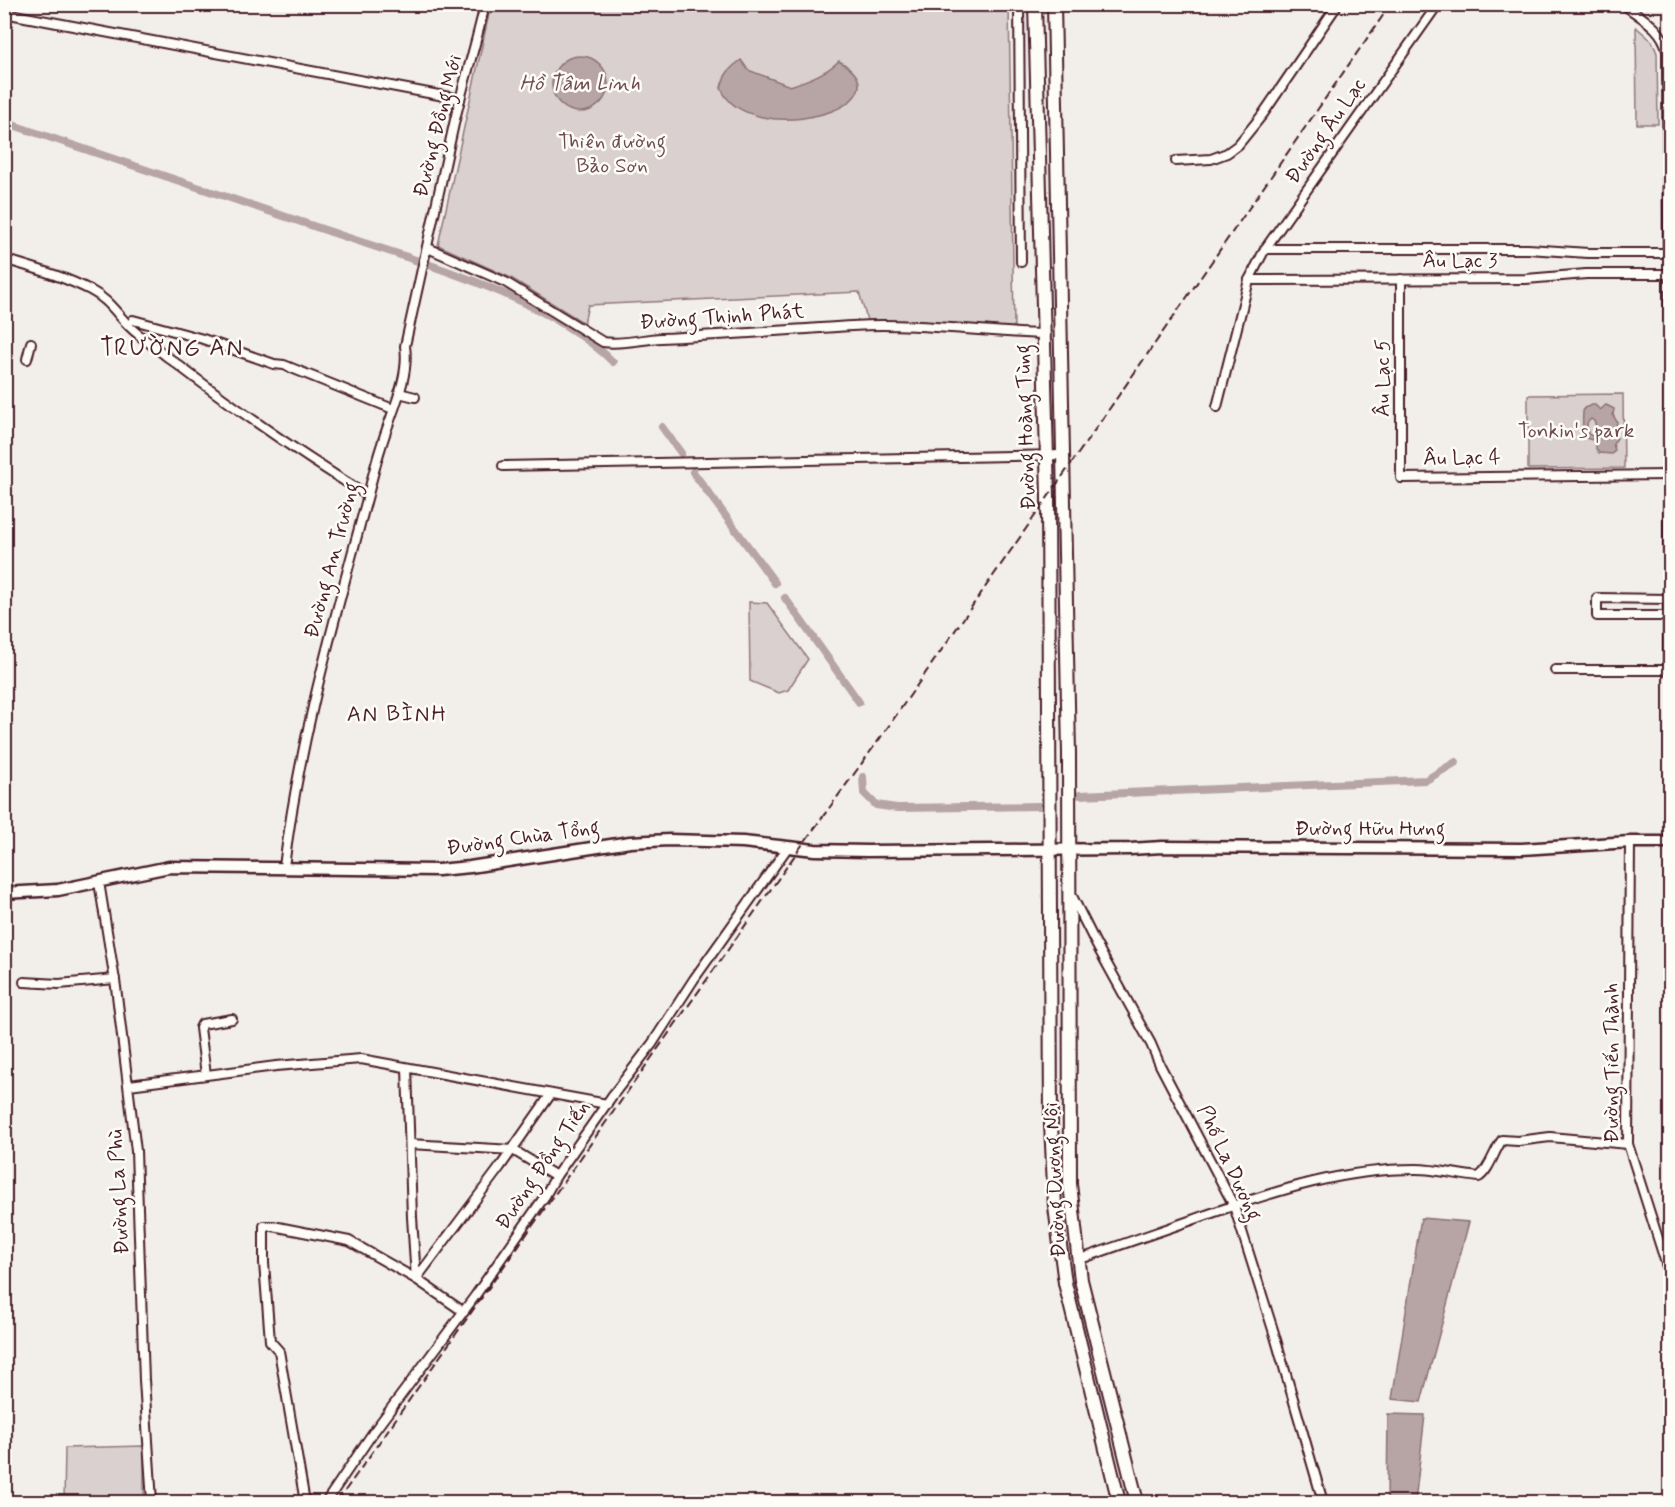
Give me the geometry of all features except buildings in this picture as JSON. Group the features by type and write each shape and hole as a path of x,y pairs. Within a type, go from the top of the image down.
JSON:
{"main road":[{"name":"Đường Hoàng Tùng","path":"1035,4 1048,507 1049,849"},
{"name":"Đường Hoàng Tùng","path":"1054,4 1070,848"},
{"path":"1037,99 1056,98"},
{"path":"1041,259 1060,258"},
{"name":"Đường Chùa Tổng","path":"4,893 58,890 168,867 438,870 630,842 669,840 733,841 815,850 1049,849"},
{"name":"Đường Hữu Hưng","path":"1049,849 1522,849 1630,842 1671,842"},
{"name":"Đường Dương Nội","path":"1070,848 1070,1184 1078,1260 1137,1503"},
{"name":"Đường Dương Nội","path":"1049,849 1051,1124 1055,1207 1062,1265 1119,1503"},
{"path":"1062,1265 1078,1260"}],"street":[{"name":"Đường Đồng Mới","path":"424,266 460,99 475,51 485,4"},
{"path":"1019,4 1021,262"},
{"path":"1176,161 1211,159 1227,153 1238,145 1263,114 1338,4"},
{"name":"Đường Âu Lạc","path":"1217,407 1249,280 1265,249 1438,4"},
{"path":"1623,4 1656,28 1662,35 1667,50 1669,253"},
{"path":"4,13 460,99"},
{"path":"1021,78 1037,77"},
{"name":"Âu Lạc 3","path":"1265,249 1528,249 1588,253 1669,253"},
{"name":"Đường Thịnh Phát","path":"427,252 505,282 571,327 603,342 614,344 644,339 856,326 913,325 1043,334"},
{"path":"4,260 51,273 101,296 109,302 130,328 174,362 298,450 368,495"},
{"name":"Đường An Trường","path":"284,867 316,688 380,449 399,393 407,359 405,346 424,266"},
{"name":"Âu Lạc 3","path":"1249,280 1526,279 1586,274 1670,274"},
{"path":"1555,670 1670,670 1668,475 1670,274"},
{"name":"Âu Lạc 5","path":"1401,279 1401,478"},
{"path":"133,320 203,339 274,364 284,365 393,409"},
{"path":"28,357 31,343"},
{"path":"399,393 415,397"},
{"path":"503,466 1063,455"},
{"name":"Âu Lạc 4","path":"1401,478 1668,475"},
{"path":"1668,598 1597,598 1597,616 1668,616"},
{"name":"Đường Tiến Thành","path":"1630,842 1628,1144 1671,1276"},
{"name":"Đường Đồng Tiến","path":"326,1503 372,1434 464,1312 556,1176 652,1044 694,979 788,847"},
{"name":"Đường La Phù","path":"99,882 115,979 136,1151 144,1380 152,1503"},
{"name":"Phố La Dương","path":"1070,891 1096,944 1152,1044 1160,1065 1234,1206 1274,1333 1323,1503"},
{"path":"24,982 59,984 115,979"},
{"path":"206,1075 200,1028 202,1024 232,1020"},
{"path":"129,1085 361,1059 607,1104"},
{"path":"407,1068 416,1279"},
{"path":"416,1279 513,1150 551,1094"},
{"path":"1078,1260 1304,1183 1357,1173 1417,1169 1479,1177 1484,1173 1502,1140 1518,1141 1550,1137 1628,1144"},
{"path":"410,1144 513,1150 556,1176"},
{"path":"305,1503 279,1351 270,1341 264,1263 264,1227 273,1226 349,1241 416,1279 464,1312"}],"green space":[{"name":"Thiên đường Bảo Sơn","path":"491,5 1009,5 1014,329 867,320 859,292 588,305 584,323 511,278 438,245"},
{"path":"1636,27 1652,41 1657,53 1658,124 1637,124"},
{"name":"Tonkin's park","path":"1623,394 1624,468 1528,469 1528,395"},
{"path":"749,602 767,603 808,659 788,690 779,693 750,681"},
{"path":"144,1446 144,1502 64,1502 65,1448"}],"water":[{"name":"Hồ Tâm Linh","path":"574,56 586,56 600,64 608,78 606,95 600,104 586,112 574,112 557,100 552,90 552,78 564,61"},
{"path":"741,60 748,70 790,86 822,73 839,61 857,78 857,93 842,106 819,115 790,119 761,117 737,107 721,88 728,72"},
{"path":"1595,405 1600,410 1606,405 1614,409 1617,438 1613,444 1615,450 1612,454 1599,453 1596,449 1596,440 1586,438 1583,423 1584,408","holes":["1591,419 1598,431 1595,437 1588,434 1587,423"]},
{"path":"1421,1218 1469,1222 1421,1402 1392,1399"},
{"path":"1388,1414 1425,1415 1415,1502 1387,1502"}],"waterway":[{"path":"4,122 396,253 475,282 551,317 584,338 613,362"},
{"path":"662,427 681,453"},
{"path":"693,472 775,583"},
{"path":"785,598 859,702"},
{"path":"1080,795 1426,780 1456,762"},
{"path":"863,777 864,793 876,805 897,808 1039,806"}],"railway":[{"path":"337,1502 881,737 1391,4"}],"district":[{"name":"TRƯỜNG AN","path":"172,348"},
{"name":"AN BÌNH","path":"397,715"}]}
